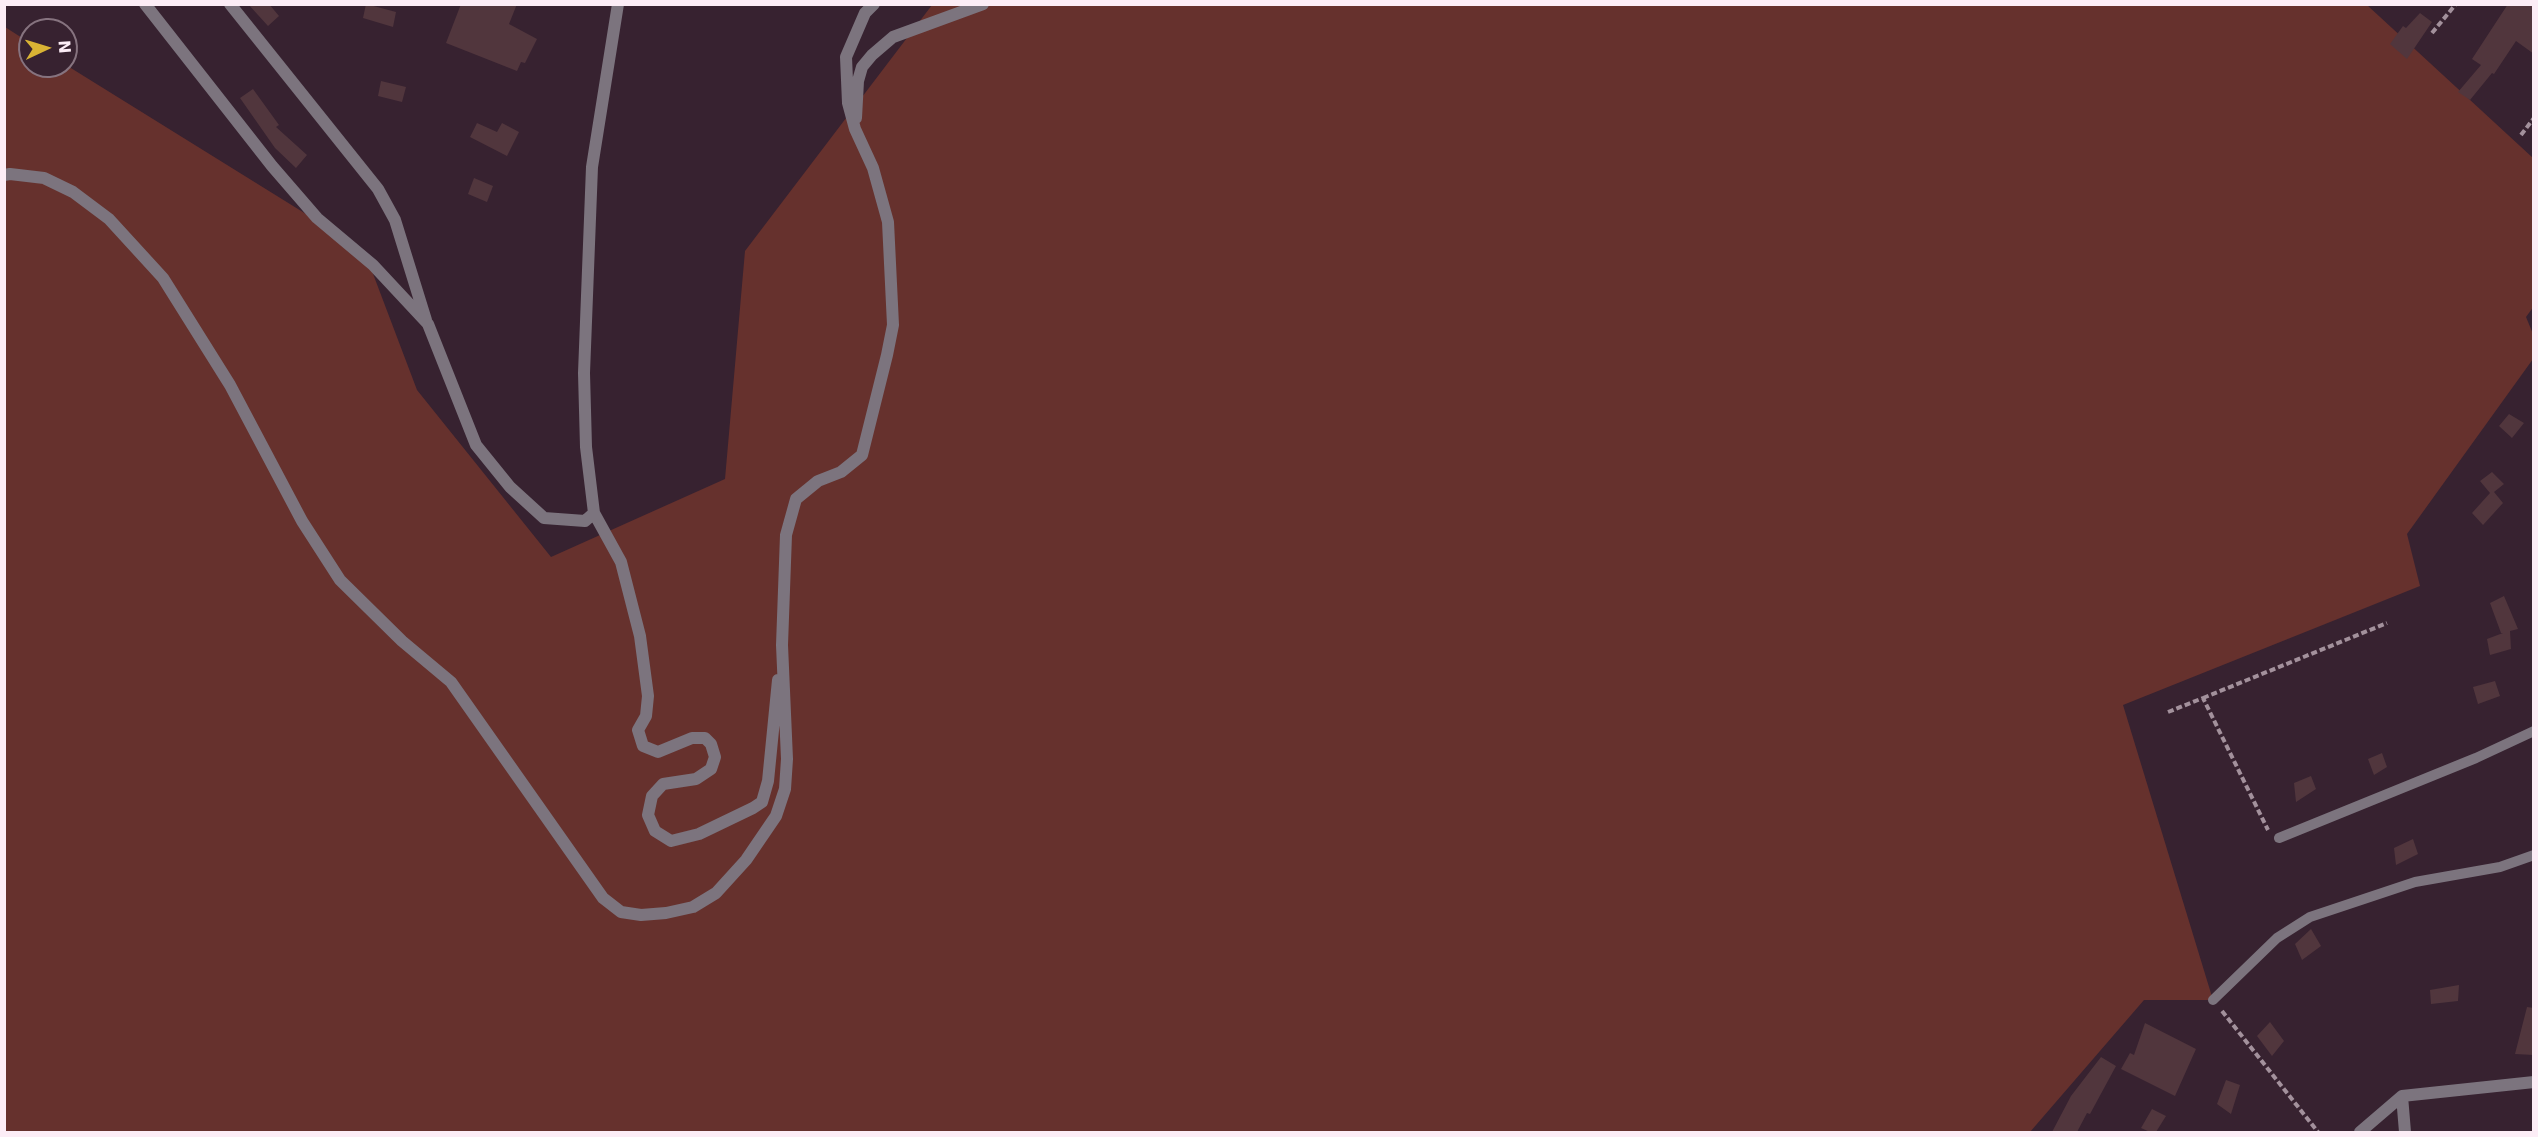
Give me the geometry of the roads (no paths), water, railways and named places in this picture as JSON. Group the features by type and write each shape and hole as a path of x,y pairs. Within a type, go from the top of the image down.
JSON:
{"street":[{"path":"145,4 272,166 317,218 374,265 428,324"},
{"path":"230,4 378,189 395,220 428,324 476,445 510,487 544,518 585,521 594,513"},
{"path":"618,4 592,167 584,373 586,447 594,513 621,562 640,636 648,696 646,716 638,730 643,746 658,752 692,738 705,738 711,744 715,758 711,769 696,779 663,784 652,796 648,815 655,831 671,841 699,834 762,802 768,782 771,731 782,645"},
{"path":"4,175 44,178 74,192 109,219 163,278 230,385 302,521 340,580 402,641 451,682 603,898 621,912 641,915 666,913 693,907 716,893 746,860 776,816 785,789 787,759 782,645 786,535 796,499 818,481 841,471 862,455 893,325 888,222 873,168 855,129 848,103 846,57 865,13 874,4"},
{"path":"855,129 858,81 862,67 872,55 893,37 983,4"},
{"path":"2360,1132 2402,1096 2534,1082"},
{"path":"2402,1096 2405,1132"}],"lane":[{"path":"2279,838 2476,758 2534,731"},
{"path":"2213,1000 2277,938 2310,917 2415,882 2500,867 2534,855"}]}
